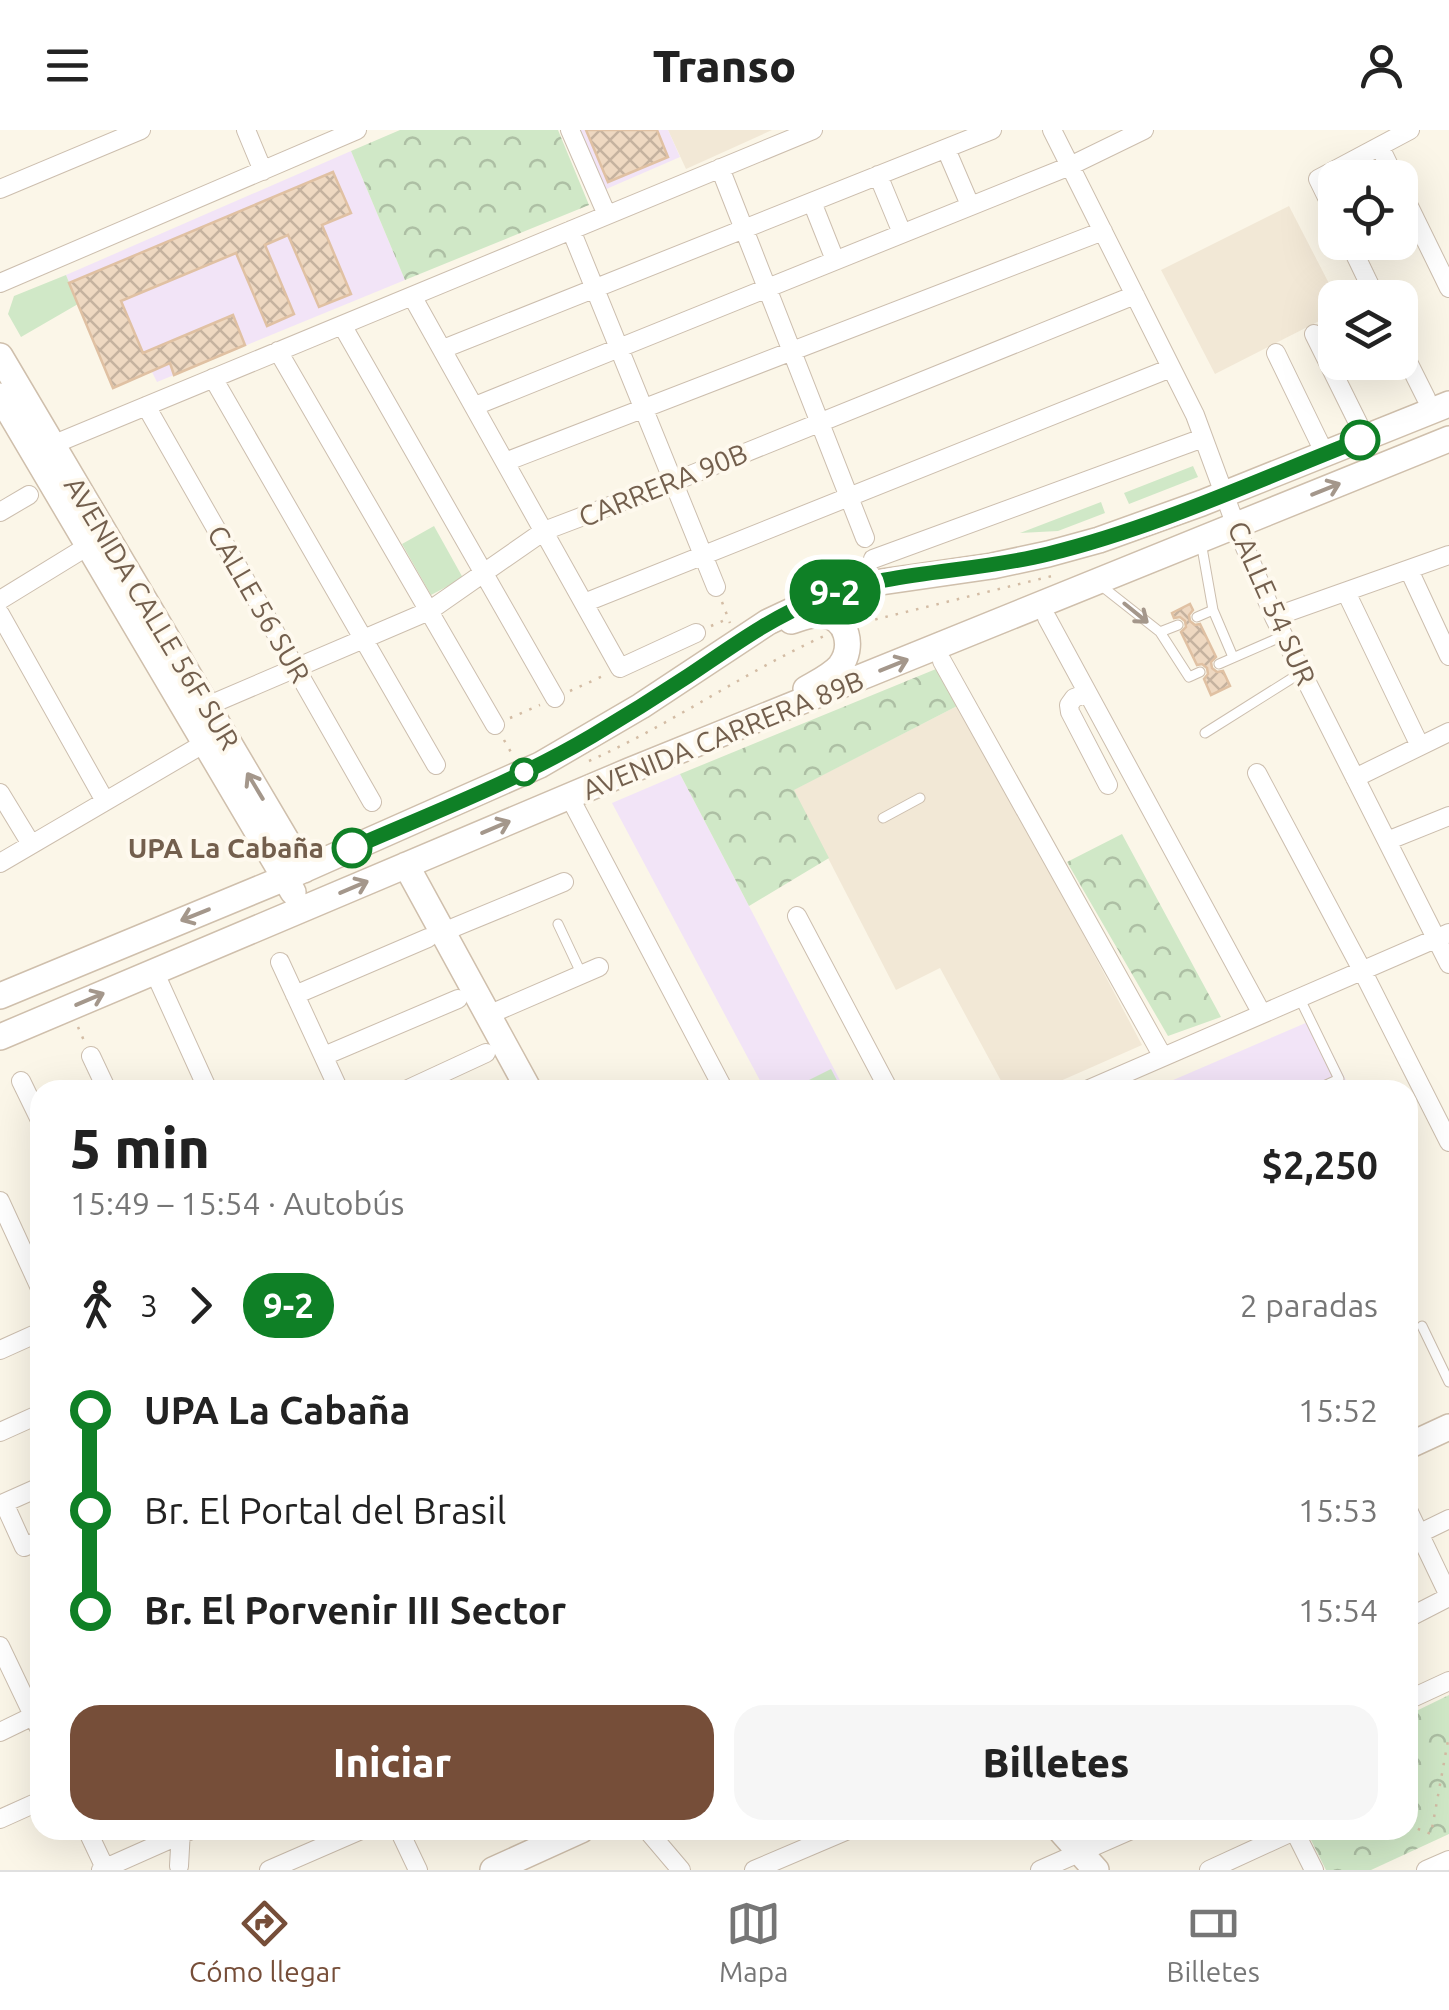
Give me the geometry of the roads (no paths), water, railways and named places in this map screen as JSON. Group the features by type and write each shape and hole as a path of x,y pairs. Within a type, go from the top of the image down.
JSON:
{"main road":[{"name":"AVENIDA CALLE 56F SUR","path":"0,356 207,706 295,874 303,909"},
{"name":"AVENIDA CALLE 56F SUR","path":"0,396 205,743 295,874"},
{"name":"AVENIDA CARRERA 89B","path":"0,996 295,874 540,765 641,706 780,616 836,592 992,566 1099,540 1365,438 1437,401"},
{"name":"AVENIDA CARRERA 89B","path":"0,1037 569,796 1449,440"},
{"path":"714,658 810,615 834,618 844,629 848,644 844,659 831,674 742,727"},
{"path":"406,866 435,935 488,1015 524,1080"},
{"path":"1418,1441 1449,1427"},
{"path":"493,1870 560,1840"},
{"path":"1069,1840 1089,1862"}],"street":[{"path":"0,189 141,130"},
{"path":"246,130 263,171"},
{"path":"0,283 357,130"},
{"path":"570,130 607,216"},
{"path":"52,445 813,130"},
{"path":"442,349 992,130"},
{"name":"CALLE 54 SUR","path":"1052,130 1204,438 1274,617 1387,841 1442,935 1449,964"},
{"path":"474,406 1070,166 1144,130"},
{"path":"1355,160 1410,131"},
{"path":"1380,147 1386,160"},
{"path":"946,149 970,206"},
{"path":"720,168 865,538"},
{"path":"878,175 902,233"},
{"path":"812,202 835,260"},
{"path":"1418,225 1449,288"},
{"path":"571,230 716,587"},
{"path":"506,462 1103,231"},
{"name":"CARRERA 90B","path":"207,706 429,611 544,532 1134,294"},
{"path":"412,296 620,668 696,633"},
{"path":"342,325 555,698"},
{"path":"1314,334 1365,438"},
{"path":"278,351 496,725"},
{"path":"1276,353 1325,454"},
{"path":"584,604 1171,368"},
{"path":"1418,373 1437,401"},
{"path":"212,378 436,765"},
{"name":"CALLE 56 SUR","path":"146,406 372,802"},
{"path":"873,559 1204,438"},
{"path":"0,512 29,495"},
{"path":"0,600 88,546"},
{"path":"1274,617 1449,556"},
{"path":"1408,570 1449,656"},
{"path":"1346,592 1420,746"},
{"path":"0,614 105,801"},
{"path":"1047,618 1262,1014"},
{"path":"942,661 1163,1057"},
{"path":"1087,693 1074,698 1070,712 1108,785"},
{"path":"1355,778 1449,732"},
{"path":"0,862 205,743"},
{"path":"1257,773 1418,1080"},
{"path":"0,793 31,844"},
{"path":"569,796 719,1080"},
{"path":"1387,841 1449,816"},
{"path":"295,995 564,882"},
{"path":"798,916 884,1080"},
{"path":"1110,1080 1442,935"},
{"path":"280,962 335,1080"},
{"path":"488,1015 590,971"},
{"path":"154,972 203,1080"},
{"path":"324,1056 458,999"},
{"path":"428,1080 486,1053"},
{"path":"91,1056 102,1080"},
{"path":"21,1080 30,1099"},
{"path":"1418,1081 1449,1142"},
{"path":"0,1201 30,1266"},
{"path":"0,1350 30,1336"},
{"path":"0,1432 30,1418"},
{"path":"30,1491 4,1503 30,1540"},
{"path":"1418,1534 1449,1520"},
{"path":"1418,1544 1449,1597 1418,1613"},
{"path":"0,1646 30,1708"},
{"path":"1418,1695 1449,1681"},
{"path":"0,1732 30,1725"},
{"path":"0,1819 30,1806"},
{"path":"91,1840 103,1869 166,1840"},
{"path":"179,1866 183,1840"},
{"path":"269,1870 338,1840"},
{"path":"404,1840 418,1870"},
{"path":"656,1840 681,1870"},
{"path":"754,1870 824,1840"},
{"path":"1040,1870 1089,1862 1118,1840"},
{"path":"1209,1870 1273,1840"},
{"path":"1299,1840 1314,1870"},
{"path":"1426,1870 1449,1860"}],"lane":[{"path":"1200,540 1214,610 1233,658"},
{"path":"1096,583 1160,632 1188,677 1200,672"},
{"path":"1196,617 1214,610"},
{"path":"1160,632 1178,625"},
{"path":"1219,664 1284,636"},
{"path":"1205,733 1302,672"},
{"path":"883,818 920,798"},
{"path":"558,924 590,971"},
{"path":"1298,998 1339,1080"},
{"path":"1422,1326 1449,1382"}],"place":[{"name":"UPA La Cabaña","path":"352,848"}]}
